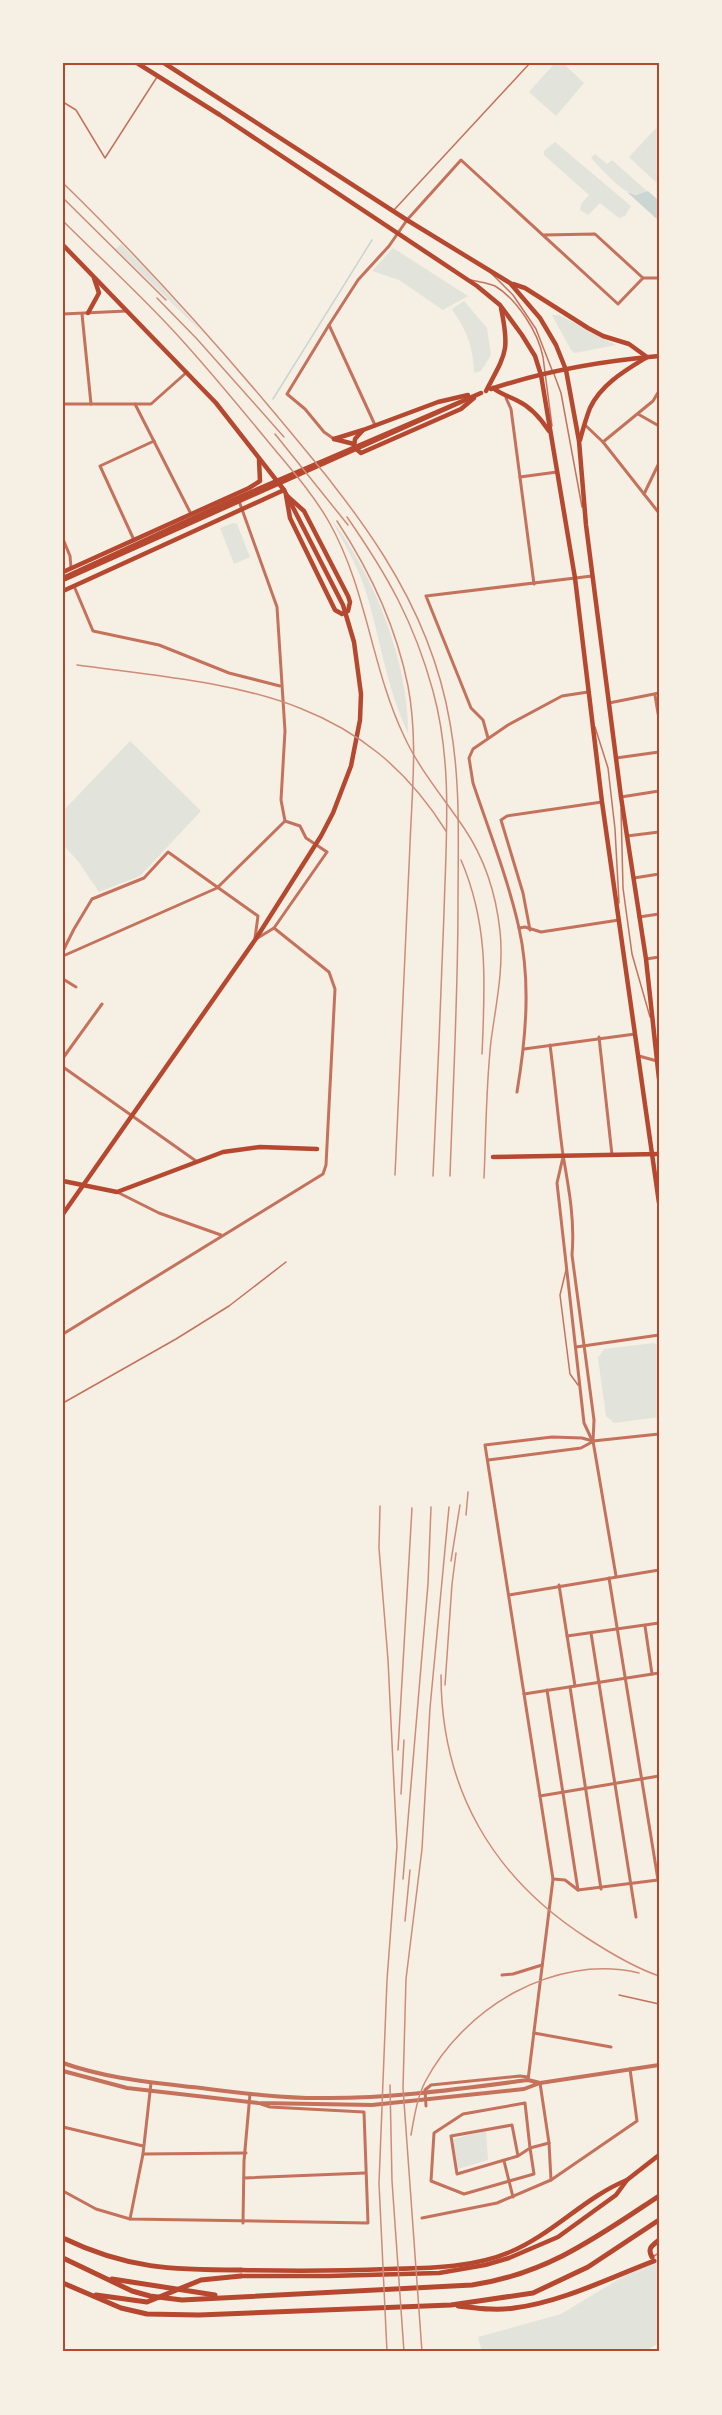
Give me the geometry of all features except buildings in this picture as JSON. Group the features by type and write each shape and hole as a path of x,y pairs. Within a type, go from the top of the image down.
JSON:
{"highway":[{"path":"63,2258 132,2291 182,2300 472,2285 498,2282 560,2259 659,2196"},
{"path":"63,2283 121,2308 147,2314 189,2315 451,2305 533,2293 588,2267 659,2220"},
{"path":"63,2238 91,2252 131,2264 176,2270 241,2273"},
{"path":"451,2305 490,2309 513,2308 568,2294 653,2259 649,2252 650,2247 659,2240"},
{"path":"88,2294 147,2302 201,2280 241,2273"},
{"path":"102,2277 228,2297"}],"main road":[{"path":"137,63 220,115 465,279 500,305 531,350 544,375 556,472 575,578 602,802 635,1034 656,1154 659,1203"},
{"path":"164,63 487,269 510,283 525,288 588,328 603,336 629,344 647,357"},
{"path":"63,245 216,403 259,456 285,493 298,514 343,605 360,672 360,720 351,766 333,813 255,940 63,1214"},
{"path":"85,313 99,293 93,276"},
{"path":"510,283 540,318 556,345 566,370 579,441 586,525 621,799 646,959 653,1027 657,1034 659,1079"},
{"path":"363,430 355,439 354,444 355,449 361,453 461,409 484,392 503,358 507,345 500,305"},
{"path":"63,579 493,388 553,372 658,356"},
{"path":"579,441 590,407 604,388 624,371 647,357"},
{"path":"493,388 507,398 517,399 530,409 550,432"},
{"path":"334,439 438,402 484,392"},
{"path":"383,422 380,431 384,439 388,441"},
{"path":"334,439 354,444"},
{"path":"63,572 260,481 259,456"},
{"path":"285,493 304,511 348,596 350,602 348,611 342,614 335,610 290,518 285,493"},
{"path":"63,591 243,508 285,493"},
{"path":"63,1181 117,1192 222,1152 242,1148 317,1149"},
{"path":"493,1156 656,1154"},
{"path":"241,2273 327,2276 439,2273 485,2265 509,2258 558,2237 616,2195 627,2180 659,2155"},
{"path":"241,2273 422,2268 486,2260 534,2241 611,2186 627,2180"}],"street":[{"path":"334,439 324,432 306,408 287,394 358,280 389,246 407,220 461,160 618,304 643,278"},
{"path":"543,236 595,234 643,278 659,278"},
{"path":"63,314 128,311"},
{"path":"85,313 91,404"},
{"path":"329,326 375,425"},
{"path":"63,404 151,404 187,372"},
{"path":"603,442 653,401 659,391"},
{"path":"507,398 511,410 534,584"},
{"path":"135,404 191,514"},
{"path":"638,414 659,426"},
{"path":"585,425 603,442 659,513"},
{"path":"134,540 100,466 154,441"},
{"path":"644,494 659,463"},
{"path":"520,477 556,472"},
{"path":"236,494 243,508 277,608 285,731 280,800 285,821"},
{"path":"63,539 70,556 71,568"},
{"path":"488,739 483,720 471,708 426,596 594,576"},
{"path":"74,586 93,631 159,645 229,673 281,686"},
{"path":"517,1092 524,1049 526,997 519,928 473,783 469,758 473,749 508,725 562,696 588,692"},
{"path":"609,703 657,694 659,718"},
{"path":"616,758 659,752"},
{"path":"621,799 659,791"},
{"path":"530,930 524,893 501,820 507,816 602,802"},
{"path":"255,940 274,928 327,852 306,838 300,826 285,821"},
{"path":"63,956 217,888 285,821"},
{"path":"627,836 659,832"},
{"path":"63,951 92,899 144,878 168,852 258,916 255,940"},
{"path":"633,878 659,874"},
{"path":"639,917 659,915"},
{"path":"519,928 541,932 619,918"},
{"path":"63,1334 323,1174 326,1165 335,989 329,972 274,928"},
{"path":"646,959 659,957"},
{"path":"63,979 76,987"},
{"path":"63,1058 102,1004"},
{"path":"524,1049 599,1037 635,1034"},
{"path":"599,1037 612,1155"},
{"path":"550,1045 574,1231 572,1255 594,1420 593,1442 616,1576"},
{"path":"639,1056 658,1061"},
{"path":"63,1067 197,1162"},
{"path":"564,1156 557,1183 584,1423 593,1442"},
{"path":"117,1192 164,1215 221,1235"},
{"path":"576,1347 659,1335"},
{"path":"488,1460 581,1448 593,1442 659,1434"},
{"path":"528,2079 553,1879 485,1445 552,1437 582,1438 593,1442"},
{"path":"509,1595 659,1570"},
{"path":"609,1578 659,1886"},
{"path":"559,1585 575,1686"},
{"path":"567,1636 659,1623"},
{"path":"645,1625 652,1674"},
{"path":"591,1633 636,1917"},
{"path":"524,1694 659,1673"},
{"path":"570,1687 601,1889"},
{"path":"547,1690 578,1890"},
{"path":"540,1796 659,1776"},
{"path":"553,1879 565,1880 578,1890 601,1889 659,1880"},
{"path":"502,1975 542,1965"},
{"path":"534,2033 611,2047"},
{"path":"63,2063 100,2075 151,2083 250,2094 318,2098 372,2097 528,2079"},
{"path":"63,2071 92,2080 149,2091 258,2103 372,2105 524,2089 540,2083 659,2065"},
{"path":"422,2217 497,2203 552,2180 637,2121 630,2069"},
{"path":"426,2106 425,2090 431,2085 520,2076 540,2083"},
{"path":"130,2219 143,2154 151,2083"},
{"path":"540,2083 552,2180"},
{"path":"243,2223 250,2094"},
{"path":"63,2191 96,2208 130,2219 243,2223 368,2223 364,2112 270,2107 258,2103"},
{"path":"525,2103 530,2148 534,2174 510,2183 464,2194 431,2181 434,2133 463,2114 525,2103"},
{"path":"518,2156 512,2125 451,2136 457,2174 504,2161 518,2156 530,2148 549,2143"},
{"path":"63,2127 144,2146"},
{"path":"143,2154 246,2153"},
{"path":"504,2161 513,2197"},
{"path":"244,2178 365,2173"}],"lane":[{"path":"63,67 66,63"},
{"path":"394,211 530,63"},
{"path":"63,102 76,110 105,158 157,77"},
{"path":"487,269 527,314 543,342 561,393 586,525"},
{"path":"465,279 493,285 512,301 541,346 544,375 552,410 552,442"},
{"path":"592,718 608,768 616,841 619,918"},
{"path":"621,799 623,888 632,954 653,1027"},
{"path":"63,1403 177,1339 229,1306 286,1262"},
{"path":"566,1270 560,1295 567,1359 570,1374 580,1388"},
{"path":"619,1995 659,2004"},
{"path":"653,2259 659,2253"}],"shaded area":[{"path":"555,63 563,63 584,83 556,116 529,92"},
{"path":"659,127 659,185 629,157"},
{"path":"555,142 631,206 625,216 619,218 600,203 588,215 580,210 581,204 589,195 544,155 544,151"},
{"path":"595,154 607,164 612,160 648,192 640,195 625,190 591,158"},
{"path":"648,191 659,201 659,221 627,192 636,195"},
{"path":"121,244 147,270 206,336 116,249"},
{"path":"393,248 468,296 443,310 399,280 372,271"},
{"path":"464,301 487,328 491,355 481,371 474,373 468,339 452,309"},
{"path":"552,315 559,315 616,345 575,353 571,350"},
{"path":"331,519 361,566 386,621 402,678 407,706 408,733 394,698 364,586"},
{"path":"233,523 237,524 250,557 234,564 220,528"},
{"path":"130,741 201,811 140,876 99,892 78,861 63,845 63,811"},
{"path":"654,1343 659,1346 659,1417 614,1423 606,1416 598,1358 604,1349"},
{"path":"486,2131 488,2160 458,2169 453,2139"},
{"path":"659,2255 659,2343 644,2352 482,2352 478,2337 561,2314"}],"waterway":[{"path":"273,399 372,240"}],"railway":[{"path":"63,183 142,263 193,319 327,477 381,552 424,632 439,676 450,723 456,768 457,972 450,1176"},
{"path":"63,198 166,300"},
{"path":"63,221 152,308 191,350 291,469 322,511 342,548 352,574 384,683 404,736 424,771 464,828 484,864 496,904 501,945 499,986 488,1075 484,1178"},
{"path":"157,298 197,339 284,437"},
{"path":"275,434 348,525"},
{"path":"347,517 375,559 408,621 426,666 439,718 443,746 447,829 433,1176"},
{"path":"337,521 371,579 389,621 403,664 413,726 413,785 395,1175"},
{"path":"77,665 185,679 236,689 284,702 329,721 372,748 411,784 446,831"},
{"path":"461,860 477,908 481,932 484,979 482,1054"},
{"path":"466,1515 468,1492"},
{"path":"451,1561 460,1505"},
{"path":"380,1506 379,1548 388,1660 397,1846 387,1980 379,2183 387,2352"},
{"path":"403,1879 428,1584 431,1507"},
{"path":"422,2352 403,2088 406,1979 422,1849 430,1708 449,1507"},
{"path":"398,1750 412,1508"},
{"path":"445,1685 456,1553"},
{"path":"441,1675 443,1716 450,1755 462,1792 478,1826 499,1858 524,1887 553,1914 613,1954 659,1976"},
{"path":"401,1794 404,1740"},
{"path":"405,1921 410,1870"},
{"path":"411,2135 418,2101 425,2082 442,2055 463,2031 487,2010 515,1992 544,1979 575,1971 607,1969 639,1973"},
{"path":"390,2085 392,2181 404,2352"}]}
